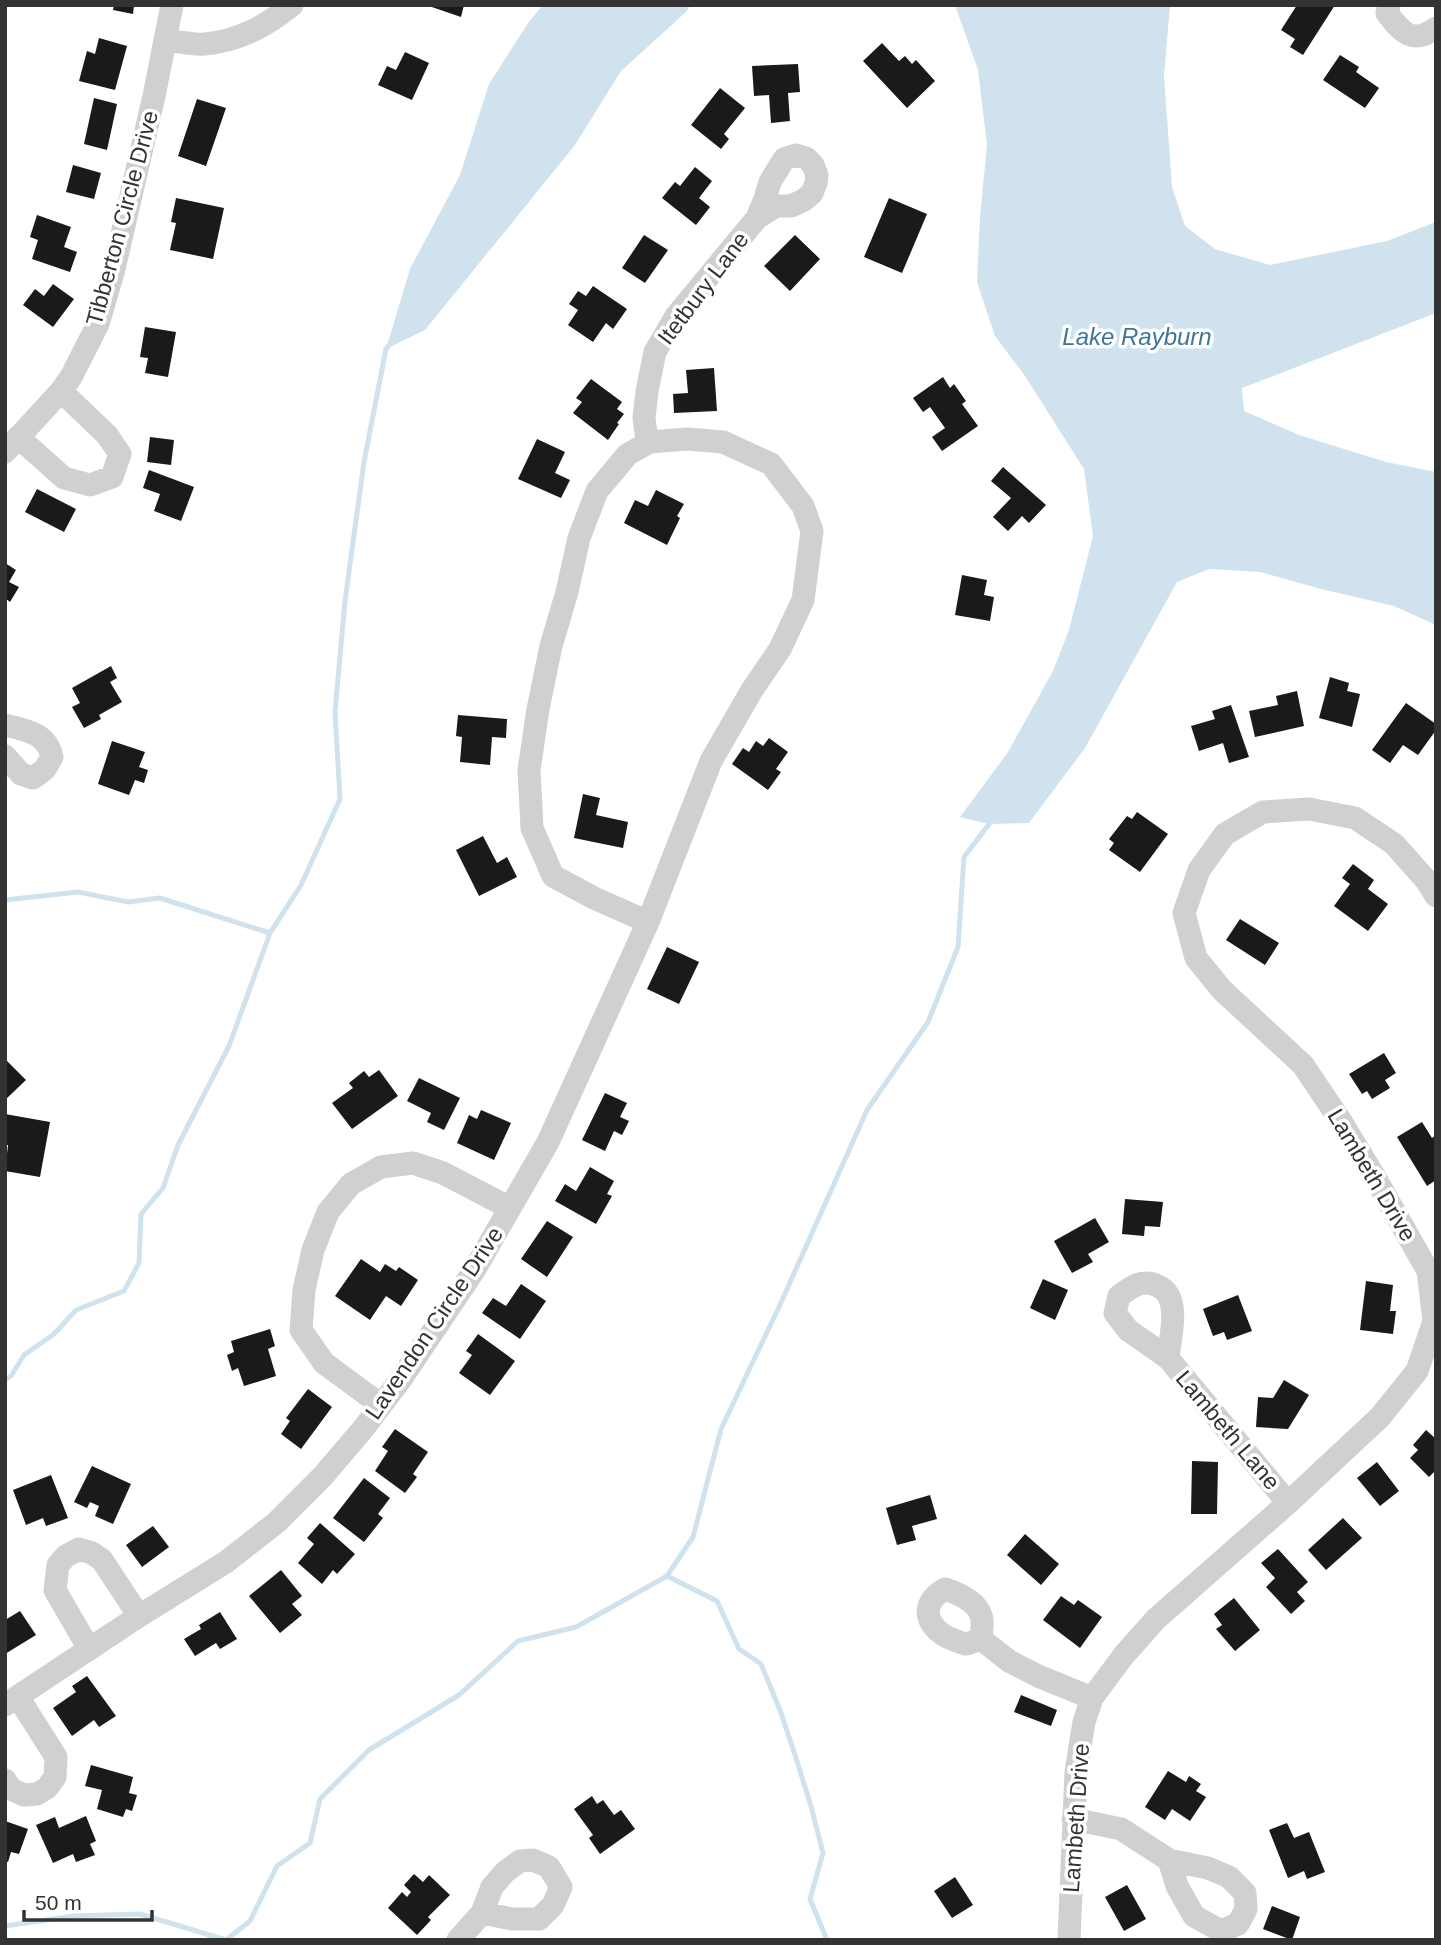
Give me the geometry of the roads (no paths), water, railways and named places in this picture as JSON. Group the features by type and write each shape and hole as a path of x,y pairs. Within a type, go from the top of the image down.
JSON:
{"street":[{"name":"Tibberton Circle Drive","path":"12,444 61,391 98,324 114,269 172,5"},
{"path":"166,40 203,44 232,40 267,24 292,5"},
{"path":"1389,5 1387,13 1398,28 1411,36 1426,35 1436,28"},
{"name":"Itetbury Lane","path":"650,442 644,418 655,352 676,316 757,218"},
{"path":"12,444 64,478 90,485 112,477 120,454 107,435 61,391"},
{"name":"Lavendon Circle Drive","path":"12,1701 139,1616 226,1562 277,1522 322,1477 363,1429 438,1326 548,1142 648,922 711,761 752,690 780,649 803,600 812,531 803,506 771,464 723,442 687,439 650,442"},
{"path":"648,922 553,876 532,828 529,770 551,646 579,538 597,491 628,454 650,442"},
{"path":"5,725 36,734 50,746 52,757 45,769 33,778 21,774 5,756"},
{"name":"Lambeth Drive","path":"1069,1940 1076,1772 1084,1722 1092,1698 1124,1655 1156,1619 1288,1503 1380,1417 1417,1371 1434,1321 1428,1271 1373,1174 1303,1065 1222,990 1196,958 1184,913 1199,870 1224,834 1262,812 1309,809 1355,818 1394,844 1436,895"},
{"path":"381,1405 324,1363 301,1330 304,1290 313,1250 328,1212 351,1184 381,1167 413,1163 443,1173 510,1208"},
{"name":"Lambeth Lane","path":"1168,1358 1288,1503"},
{"path":"89,1649 55,1590 58,1565 66,1556 79,1549 102,1560 139,1616"},
{"path":"981,1639 1009,1661 1092,1698"},
{"path":"5,1780 11,1789 24,1795 37,1794 47,1788 55,1777 57,1757 12,1701"},
{"path":"1073,1819 1121,1829 1168,1860"},
{"path":"458,1940 482,1913"}],"water":[{"path":"543,5 690,5 687,11 621,71 575,145 425,330 386,349 410,269 460,175 489,84 528,23"},
{"name":"Lake Rayburn","path":"955,5 1170,5 1164,76 1172,187 1185,226 1215,249 1270,265 1387,241 1436,222 1436,313 1242,388 1244,411 1299,435 1386,462 1436,472 1436,625 1394,606 1260,572 1209,569 1177,582 1085,748 1029,823 989,824 960,817 1008,752 1053,671 1069,630 1093,536 1084,469 1025,376 995,336 977,282 987,145 978,70"}],"waterway":[{"path":"5,1380 11,1376 24,1355 54,1334 76,1310 124,1291 139,1263 141,1214 163,1188 178,1145 229,1046 270,933 301,885 340,799 335,712 345,601 364,462 389,345"},
{"path":"226,1940 250,1921 277,1866 310,1843 320,1799 369,1750 459,1695 518,1641 576,1627 667,1576 693,1537 721,1429 867,1110 928,1022 958,947 964,857 993,819"},
{"path":"5,900 78,892 128,902 160,898 270,933"},
{"path":"667,1576 717,1601 739,1649 761,1664 796,1758 823,1853 810,1899 827,1940"},
{"path":"5,1926 74,1916 140,1914 226,1940"}]}
